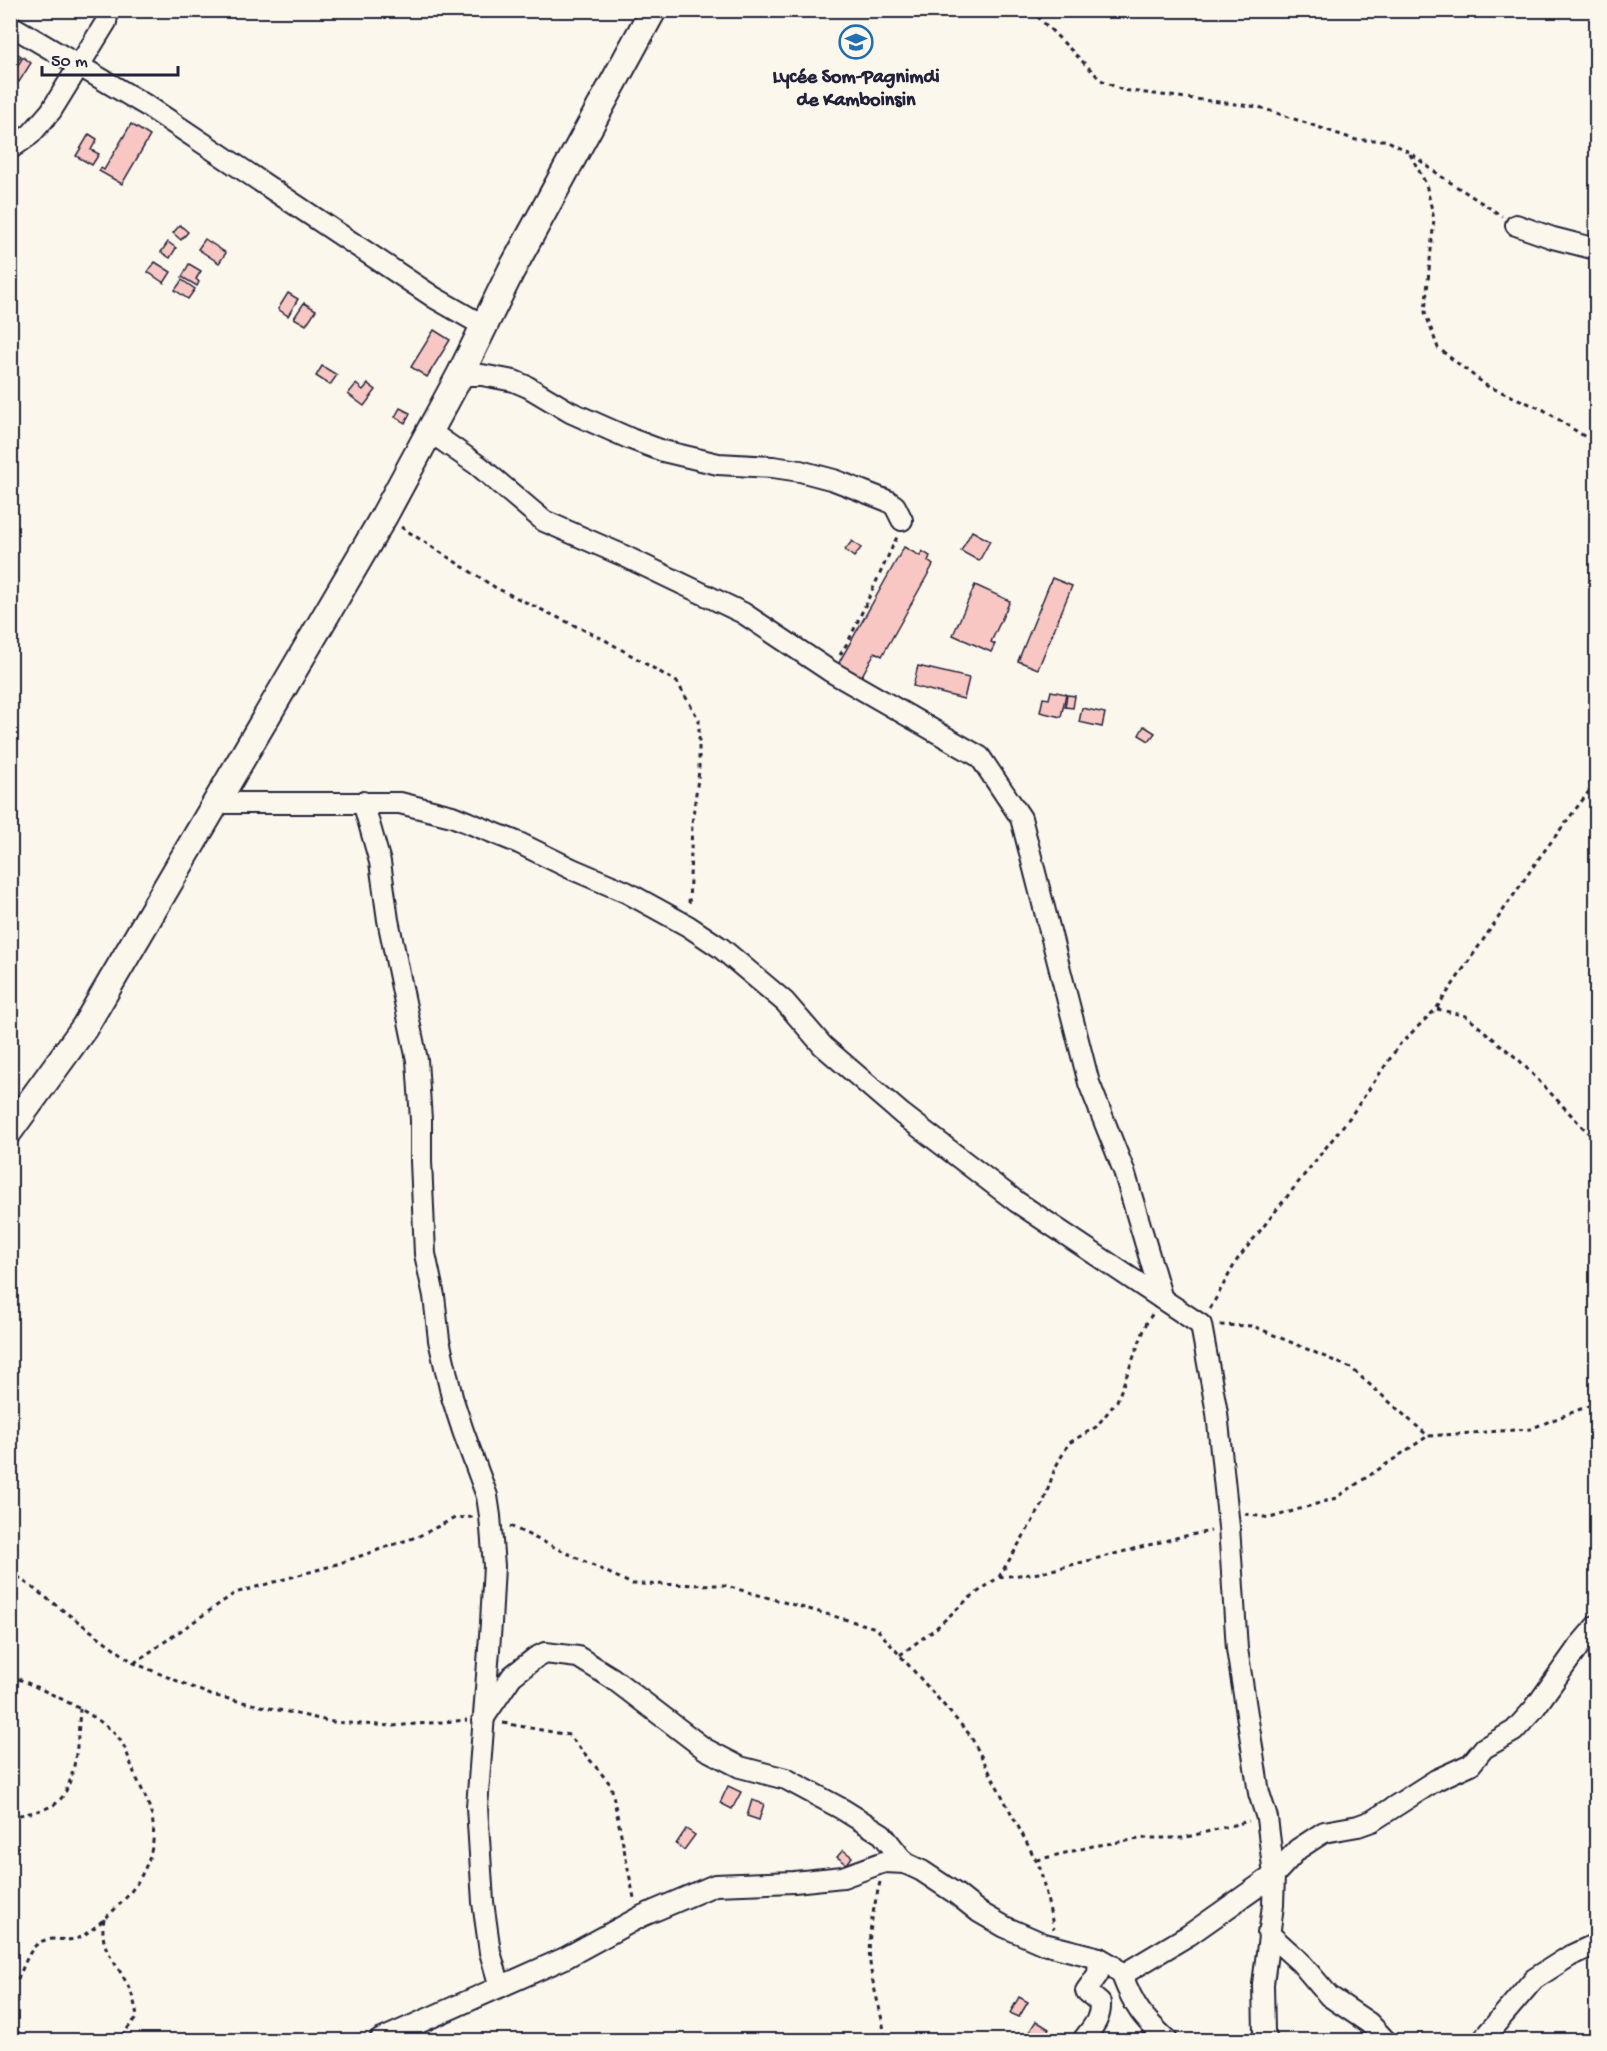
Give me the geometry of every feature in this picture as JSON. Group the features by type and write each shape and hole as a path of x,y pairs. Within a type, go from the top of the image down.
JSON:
{"street":[{"path":"10,149 32,134 51,111 106,22 108,10"},
{"path":"10,1130 84,1028 384,516 460,375 511,271 654,10"},
{"path":"10,26 79,64 149,107 435,298 484,326"},
{"path":"1516,225 1553,238 1596,249"},
{"path":"460,375 482,375 514,381 570,412 631,439 699,461 773,467 834,480 888,501 895,506 902,520"},
{"path":"429,431 479,465 544,521 620,554 743,613 830,671 980,757 1021,818 1089,1083 1124,1171 1162,1299"},
{"path":"363,802 380,862 388,920 417,1060 425,1254 434,1296 438,1340 452,1398 487,1496 490,1516 494,1566 477,1807 483,1902 490,1952 501,1987"},
{"path":"214,803 400,803 452,816 519,843 626,892 688,926 721,948 785,1002 823,1046 902,1114 1017,1202 1201,1325 1217,1413 1228,1519 1237,1649 1259,1793 1267,1818 1274,1875 1273,1905 1263,1984 1264,2032 1267,2040"},
{"path":"1122,1976 1188,1935 1274,1875 1299,1849 1324,1832 1372,1821 1436,1780 1471,1764 1484,1748 1514,1731 1534,1709 1596,1626"},
{"path":"483,1719 512,1676 535,1658 545,1653 578,1658 612,1678 705,1749 740,1767 786,1779 842,1809 882,1834 905,1863"},
{"path":"380,2040 565,1958 642,1917 715,1885 794,1882 843,1877 884,1862 905,1863 922,1871 1005,1928 1058,1948 1099,1958 1113,1966 1122,1976 1130,1998 1143,2017 1167,2040"},
{"path":"1268,1933 1300,1962 1329,1996 1369,2023 1385,2040"},
{"path":"1482,2040 1534,1978 1570,1956 1596,1944"},
{"path":"1083,2040 1100,2012 1100,2003 1086,1991 1098,1974 1099,1958"}],"path":[{"path":"1030,10 1101,80 1122,90 1259,107 1356,140 1386,140 1409,152 1442,177 1516,225"},
{"path":"1409,152 1426,184 1434,219 1425,312 1438,348 1487,386 1544,410 1596,444"},
{"path":"384,516 496,588 605,640 677,682 699,720 699,771 692,823 688,926"},
{"path":"830,671 849,640 896,541 902,520"},
{"path":"1428,1436 1351,1368 1253,1326 1201,1325 1237,1260 1350,1117 1400,1044 1436,1009 1539,858 1596,782"},
{"path":"1436,1009 1466,1016 1520,1061 1596,1141"},
{"path":"900,1655 935,1629 968,1599 999,1577 1042,1504 1055,1468 1070,1443 1095,1427 1117,1401 1147,1322 1162,1299"},
{"path":"999,1577 1040,1573 1180,1537 1228,1519 1270,1518 1336,1498 1428,1436 1530,1429 1596,1403"},
{"path":"134,1663 235,1593 331,1566 418,1536 455,1518 490,1516 632,1584 723,1585 876,1628 970,1735 1040,1868 1058,1948"},
{"path":"10,1571 134,1663 211,1695 333,1722 392,1726 483,1719 569,1735 611,1785 632,1894 642,1917"},
{"path":"10,1675 80,1710 114,1732 128,1750 135,1775 150,1807 153,1826 146,1865 138,1881 120,1904 84,1935 74,1940 59,1938 44,1940 36,1945 17,1981 10,1980"},
{"path":"10,1817 53,1806 62,1798 75,1761 80,1710"},
{"path":"1036,1860 1093,1846 1146,1838 1182,1838 1219,1827 1267,1818"},
{"path":"884,1862 872,1918 869,1960 884,2025 885,2040"},
{"path":"104,1917 101,1935 114,1965 125,1978 134,1998 137,2017 118,2040"}],"building":[{"path":"12,50 21,56 10,72 10,52"},
{"path":"23,57 31,63 19,82 11,76"},
{"path":"131,124 150,136 122,184 99,171 101,168 104,170"},
{"path":"89,134 97,139 91,150 99,154 92,165 76,156"},
{"path":"180,225 188,232 181,240 173,233"},
{"path":"205,239 226,253 219,263 198,249"},
{"path":"168,242 176,248 170,258 161,252"},
{"path":"155,262 171,272 164,283 148,272"},
{"path":"189,264 201,271 196,279 199,282 197,286 182,277"},
{"path":"182,280 195,289 188,299 175,290"},
{"path":"288,293 298,299 288,316 278,309"},
{"path":"304,303 316,310 306,325 294,318"},
{"path":"434,330 450,340 427,377 411,367"},
{"path":"322,366 337,375 330,385 316,376"},
{"path":"356,384 363,390 368,384 376,390 364,406 348,394"},
{"path":"400,408 410,413 405,423 395,417"},
{"path":"972,531 990,541 979,561 961,551"},
{"path":"852,541 861,548 854,557 845,550"},
{"path":"904,547 920,556 922,551 930,556 928,561 933,565 882,656 875,652 859,681 836,668"},
{"path":"1052,578 1072,586 1038,669 1018,661"},
{"path":"975,585 1010,601 991,642 995,644 991,652 953,635"},
{"path":"918,666 969,678 964,699 913,686"},
{"path":"1051,691 1066,694 1061,717 1040,712 1043,698 1049,699"},
{"path":"1067,695 1075,696 1073,708 1065,707"},
{"path":"1082,708 1105,713 1102,727 1079,722"},
{"path":"1144,726 1155,733 1149,741 1139,735"},
{"path":"728,1786 741,1792 732,1809 720,1803"},
{"path":"752,1800 764,1804 759,1820 747,1816"},
{"path":"686,1829 695,1835 684,1850 676,1844"},
{"path":"843,1850 852,1857 847,1864 837,1857"},
{"path":"1019,1997 1028,2002 1019,2017 1010,2013"},
{"path":"1036,2021 1049,2029 1043,2040 1029,2032"}],"place":[{"name":"Lycée Som-Pagnimdi de Kamboinsin","path":"856,42"}]}
